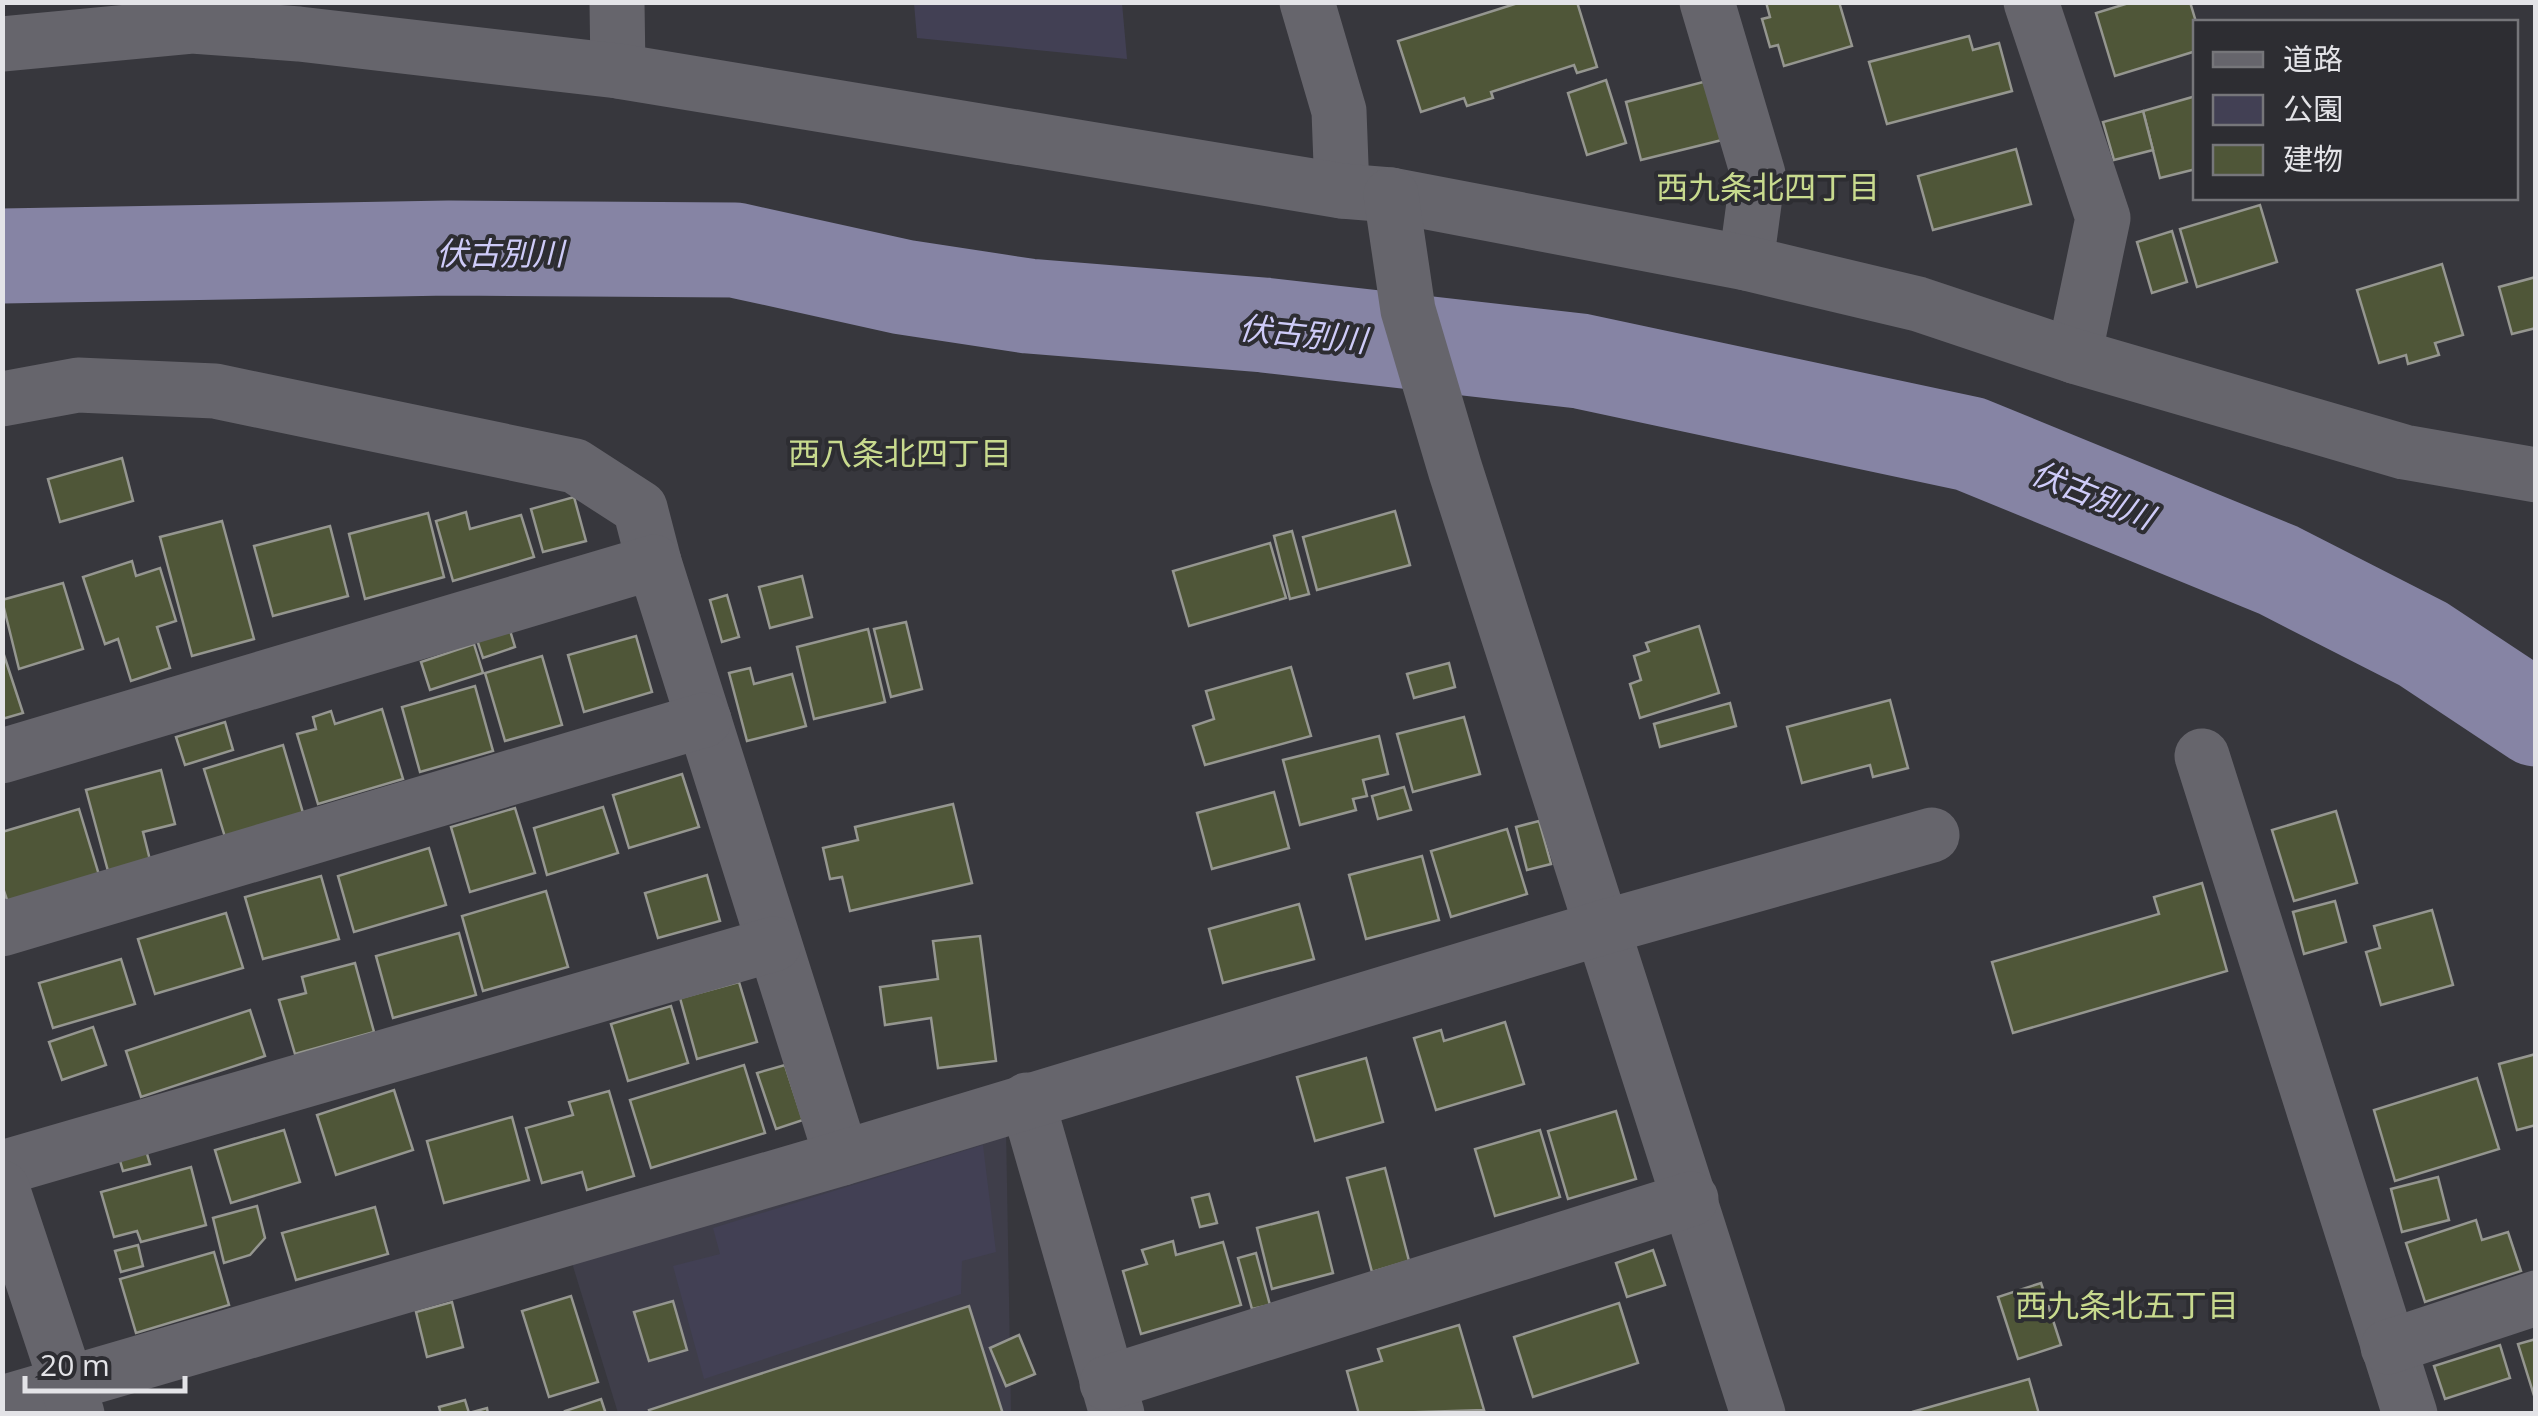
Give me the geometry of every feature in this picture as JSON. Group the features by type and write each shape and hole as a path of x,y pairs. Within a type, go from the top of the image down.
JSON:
{"street":[{"path":"617,2 618,71"},
{"path":"1307,2 1758,1414"},
{"path":"1707,2 1758,174 1746,262"},
{"path":"2031,2 2103,218 2074,356"},
{"path":"3,41 300,18 1366,193 1746,262 1918,304 2074,356 2404,452 2536,475"},
{"path":"2,399 78,385 214,390 574,466 640,508 842,1158"},
{"path":"2,756 654,562"},
{"path":"2,929 704,720"},
{"path":"2202,756 2410,1414"},
{"path":"2,1404 72,1398 1027,1100 1601,928 1932,834"},
{"path":"2,1168 774,944"},
{"path":"1027,1100 1112,1398 1692,1199"},
{"path":"2,1188 72,1398"},
{"path":"2388,1348 2536,1298"}],"shaded area":[{"path":"1006,1127 1011,1413 618,1413 572,1263"}],"green space":[{"path":"914,3 1122,3 1127,59 917,38"},
{"path":"983,1145 996,1252 962,1261 961,1294 704,1379 673,1266 720,1254 713,1228"}],"building":[{"path":"1521,2 1577,2 1597,67 1577,73 1574,65 1491,92 1493,98 1467,106 1464,98 1421,112 1398,41"},
{"path":"1766,2 1839,2 1852,46 1784,66 1778,45 1770,47 1762,19 1770,17"},
{"path":"2132,2 2190,2 2195,20 2193,52 2115,76 2096,13"},
{"path":"1969,36 1973,50 1999,43 2012,91 1887,124 1869,62"},
{"path":"1606,80 1626,143 1587,155 1568,93"},
{"path":"1707,81 1722,140 1641,160 1626,102"},
{"path":"2193,97 2193,170 2160,178 2143,111"},
{"path":"2143,111 2153,150 2114,160 2103,122"},
{"path":"2016,149 2031,204 1933,230 1918,176"},
{"path":"2260,205 2277,262 2197,287 2180,229"},
{"path":"2172,231 2187,282 2152,293 2137,242"},
{"path":"2442,264 2463,335 2435,343 2439,355 2408,364 2406,355 2379,363 2357,290"},
{"path":"2536,277 2536,328 2512,334 2499,287"},
{"path":"122,458 133,501 60,522 48,479"},
{"path":"574,497 586,541 543,552 531,509"},
{"path":"1395,511 1410,565 1317,590 1303,537"},
{"path":"466,512 470,529 521,515 534,557 453,581 436,521"},
{"path":"428,513 444,577 365,599 349,534"},
{"path":"222,521 254,639 192,656 160,537"},
{"path":"330,526 348,596 273,616 254,546"},
{"path":"1292,531 1309,594 1290,599 1274,536"},
{"path":"1270,543 1286,598 1189,626 1173,571"},
{"path":"132,561 136,576 160,568 176,621 157,627 170,668 131,681 118,639 105,644 83,577"},
{"path":"802,576 812,617 770,628 759,587"},
{"path":"63,583 83,649 19,669 2,600"},
{"path":"727,595 739,637 722,642 710,600"},
{"path":"906,622 922,689 891,697 874,629"},
{"path":"1699,626 1719,693 1640,718 1630,684 1641,680 1634,656 1649,651 1646,643"},
{"path":"509,627 515,647 483,658 476,637"},
{"path":"868,629 885,702 814,719 797,647"},
{"path":"636,636 652,692 584,712 568,655"},
{"path":"474,644 483,673 430,690 421,662"},
{"path":"2,649 23,713 2,719"},
{"path":"542,656 562,725 505,741 485,673"},
{"path":"1449,663 1455,687 1414,698 1407,674"},
{"path":"1291,667 1311,736 1205,765 1193,726 1214,719 1206,691"},
{"path":"750,668 754,684 792,674 806,726 747,741 729,673"},
{"path":"475,686 493,751 420,772 402,707"},
{"path":"1890,700 1908,768 1873,777 1870,765 1802,783 1787,727"},
{"path":"1730,703 1736,726 1660,747 1654,724"},
{"path":"382,709 403,779 318,804 297,734 316,729 313,717 331,711 335,724"},
{"path":"1464,717 1480,774 1413,792 1397,734"},
{"path":"225,722 233,750 185,765 176,737"},
{"path":"1379,736 1388,774 1363,780 1367,796 1353,799 1356,810 1300,825 1283,760"},
{"path":"283,745 303,813 225,837 204,769"},
{"path":"161,770 175,824 143,832 150,860 108,871 86,790"},
{"path":"682,774 699,827 629,848 613,795"},
{"path":"1404,787 1411,810 1378,819 1372,796"},
{"path":"1274,792 1289,848 1212,869 1197,813"},
{"path":"953,804 972,883 850,911 842,877 830,879 823,848 858,840 855,827"},
{"path":"603,807 618,853 547,875 534,828"},
{"path":"515,808 535,873 470,892 451,827"},
{"path":"79,809 99,875 8,903 2,885 2,832"},
{"path":"2336,811 2357,883 2294,901 2272,830"},
{"path":"1539,821 1551,864 1527,870 1516,827"},
{"path":"1507,829 1527,894 1451,917 1431,851"},
{"path":"429,848 446,905 354,932 338,876"},
{"path":"1422,856 1439,920 1366,939 1349,875"},
{"path":"707,875 720,921 658,938 645,893"},
{"path":"321,876 339,939 263,959 245,897"},
{"path":"2202,883 2227,971 2013,1033 1992,962 2159,914 2154,897"},
{"path":"546,891 568,967 483,991 462,916"},
{"path":"2335,901 2346,942 2304,954 2293,912"},
{"path":"1299,904 1314,959 1223,983 1209,929"},
{"path":"2432,910 2453,985 2381,1005 2366,952 2380,948 2374,926"},
{"path":"226,913 243,968 155,994 138,939"},
{"path":"459,933 476,995 393,1018 376,956"},
{"path":"980,936 996,1061 938,1068 931,1018 885,1025 880,987 938,979 933,941"},
{"path":"121,959 135,1004 53,1028 39,983"},
{"path":"355,963 374,1032 295,1054 279,1000 306,993 302,977"},
{"path":"739,982 757,1042 697,1059 680,998"},
{"path":"671,1006 688,1063 628,1081 611,1024"},
{"path":"250,1010 265,1056 141,1097 126,1051"},
{"path":"1505,1022 1524,1084 1436,1110 1414,1038 1441,1030 1444,1041"},
{"path":"93,1027 106,1065 62,1080 49,1042"},
{"path":"2536,1054 2536,1125 2517,1130 2499,1064"},
{"path":"1366,1058 1383,1122 1315,1141 1297,1077"},
{"path":"744,1065 765,1133 651,1168 630,1100"},
{"path":"785,1065 803,1120 776,1129 757,1073"},
{"path":"2477,1078 2499,1149 2395,1181 2374,1110"},
{"path":"394,1090 413,1150 336,1175 317,1115"},
{"path":"609,1091 634,1176 587,1190 582,1172 542,1183 526,1128 573,1115 569,1102"},
{"path":"1616,1111 1636,1179 1568,1199 1548,1131"},
{"path":"512,1117 529,1180 444,1203 427,1141"},
{"path":"284,1130 300,1182 231,1203 215,1150"},
{"path":"1540,1130 1560,1197 1495,1216 1475,1149"},
{"path":"145,1147 150,1164 123,1171 118,1154"},
{"path":"191,1167 206,1225 141,1242 137,1231 114,1237 101,1192"},
{"path":"1385,1168 1409,1261 1372,1272 1347,1178"},
{"path":"2438,1177 2449,1220 2402,1232 2391,1189"},
{"path":"1209,1194 1217,1223 1200,1227 1192,1198"},
{"path":"257,1206 265,1238 250,1255 224,1263 213,1218"},
{"path":"375,1207 388,1254 296,1280 282,1233"},
{"path":"1318,1212 1333,1273 1272,1289 1257,1228"},
{"path":"2476,1220 2482,1240 2508,1232 2521,1271 2425,1302 2406,1243"},
{"path":"1173,1241 1176,1255 1223,1242 1241,1305 1141,1334 1123,1271 1147,1264 1142,1250"},
{"path":"138,1245 143,1266 121,1272 115,1251"},
{"path":"1653,1250 1665,1285 1627,1297 1616,1263"},
{"path":"214,1252 229,1305 136,1333 120,1279"},
{"path":"1256,1253 1270,1305 1252,1309 1238,1258"},
{"path":"2041,1283 2061,1345 2018,1359 1998,1297"},
{"path":"571,1296 598,1382 549,1397 522,1311"},
{"path":"673,1301 687,1350 649,1361 634,1312"},
{"path":"452,1302 463,1347 427,1357 416,1312"},
{"path":"1619,1303 1638,1363 1533,1397 1514,1337"},
{"path":"969,1306 1003,1414 650,1414 649,1410"},
{"path":"1459,1325 1484,1410 1359,1414 1347,1371 1382,1361 1378,1349"},
{"path":"1019,1335 1035,1374 1006,1386 990,1348"},
{"path":"2536,1339 2536,1402 2518,1344"},
{"path":"2500,1345 2510,1378 2445,1399 2434,1366"},
{"path":"2029,1379 2039,1414 1912,1412"},
{"path":"601,1399 606,1414 566,1414 565,1411"},
{"path":"465,1400 469,1413 487,1408 488,1414 441,1414 439,1407"}],"waterway":[{"name":"伏古別川","path":"2,256 449,248 735,250 903,287 1028,306 1264,325 1580,361 1970,444 2278,570 2423,644 2536,719"}],"district":[{"name":"西九条北四丁目","path":"1768,186"},
{"name":"西八条北四丁目","path":"900,452"},
{"name":"西九条北五丁目","path":"2127,1304"}]}
